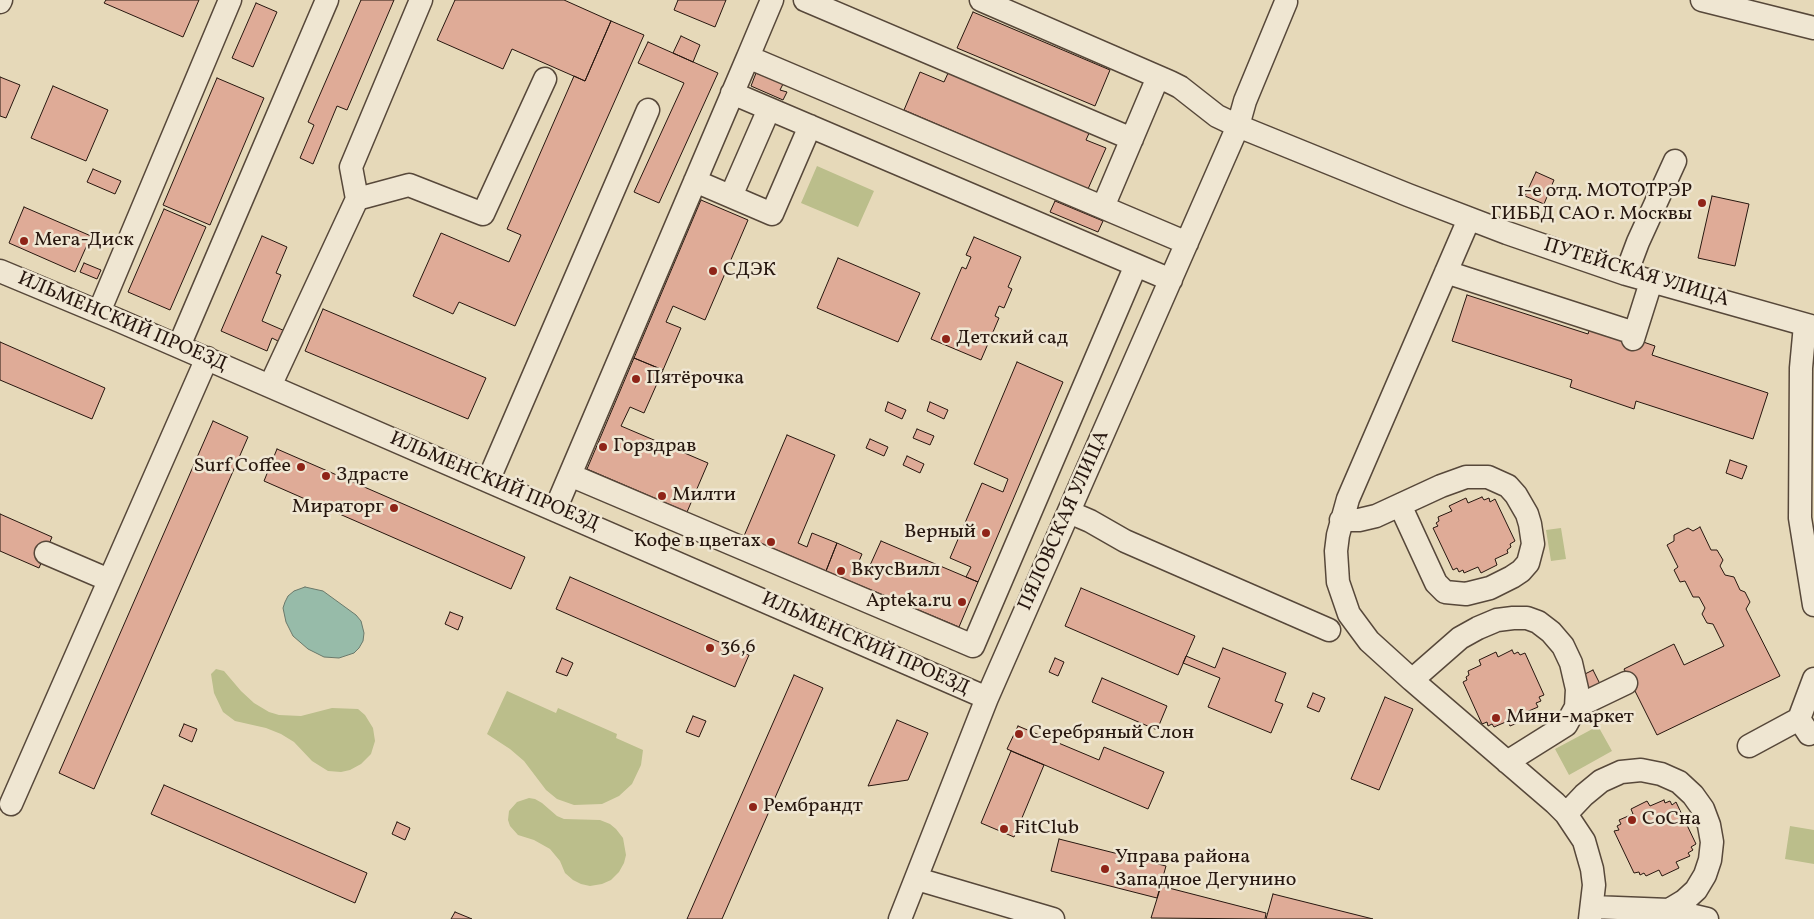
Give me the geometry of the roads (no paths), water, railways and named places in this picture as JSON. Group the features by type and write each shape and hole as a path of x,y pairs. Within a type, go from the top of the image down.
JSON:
{"street":[{"path":"99,312 230,0"},
{"path":"179,346 326,0"},
{"path":"270,386 357,199 351,167 421,0"},
{"path":"554,510 772,0"},
{"path":"805,0 1132,139"},
{"name":"ПУТЕЙСКАЯ УЛИЦА","path":"981,0 1180,87 1217,116 1238,126 1469,220 1651,282 1810,326"},
{"path":"1702,0 1814,28"},
{"name":"ПЯЛОВСКАЯ УЛИЦА","path":"900,919 988,698 1238,126 1245,101 1286,2"},
{"path":"748,57 1187,243"},
{"path":"1102,207 1106,173 1132,139 1158,77"},
{"path":"357,199 409,185 483,214 545,79"},
{"path":"732,93 1171,280"},
{"path":"731,196 769,109"},
{"path":"488,481 648,110"},
{"path":"695,181 772,214 810,126"},
{"path":"1626,274 1638,242 1675,161"},
{"path":"1469,220 1348,498 1341,520 1336,551 1338,582 1349,614 1369,641 1555,802 1566,814 1576,828 1589,855 1594,885 1591,913 1669,910 1707,919"},
{"path":"570,475 973,646 1136,264"},
{"name":"ИЛЬМЕНСКИЙ ПРОЕЗД","path":"0,270 988,698"},
{"path":"1446,272 1634,336 1651,282"},
{"path":"1810,326 1801,368 1807,404 1800,518 1814,605"},
{"path":"11,804 206,358"},
{"path":"1341,520 1367,518 1466,477 1488,477 1508,486 1516,495 1527,514 1532,529 1533,544 1528,563 1512,577 1490,588 1466,594 1445,592 1436,583 1400,505"},
{"path":"1069,512 1125,540 1329,630"},
{"path":"46,553 109,580"},
{"path":"1412,680 1460,638 1497,620 1527,618 1538,622 1551,632 1563,646 1571,663 1577,689 1576,707 1566,725 1507,762"},
{"path":"1749,746 1804,726 1814,679"},
{"path":"1576,707 1626,683"},
{"path":"1566,814 1601,781 1621,772 1641,770 1661,774 1679,782 1693,794 1703,808 1710,825 1712,842 1710,860 1705,875 1696,890 1684,901 1669,910"},
{"path":"917,879 1015,914 1053,919"}],"place":[{"name":"1-е отд. МОТОТРЭР ГИББД САО г. Москвы","path":"1702,203"},
{"name":"Мега-Диск","path":"24,241"},
{"name":"СДЭК","path":"713,271"},
{"name":"Детский сад","path":"946,339"},
{"name":"Пятёрочка","path":"636,379"},
{"name":"Горздрав","path":"603,447"},
{"name":"Surf Coffee","path":"301,467"},
{"name":"Здрасте","path":"326,476"},
{"name":"Милти","path":"662,496"},
{"name":"Мираторг","path":"394,508"},
{"name":"Верный","path":"986,533"},
{"name":"Кофе в цветах","path":"771,542"},
{"name":"ВкусВилл","path":"841,571"},
{"name":"Apteka.ru","path":"962,602"},
{"name":"36,6","path":"710,648"},
{"name":"Мини-маркет","path":"1496,718"},
{"name":"Серебряный Слон","path":"1019,734"},
{"name":"Рембрандт","path":"753,807"},
{"name":"СоСна","path":"1632,820"},
{"name":"FitClub","path":"1004,829"},
{"name":"Управа района Западное Дегунино","path":"1105,869"}]}
